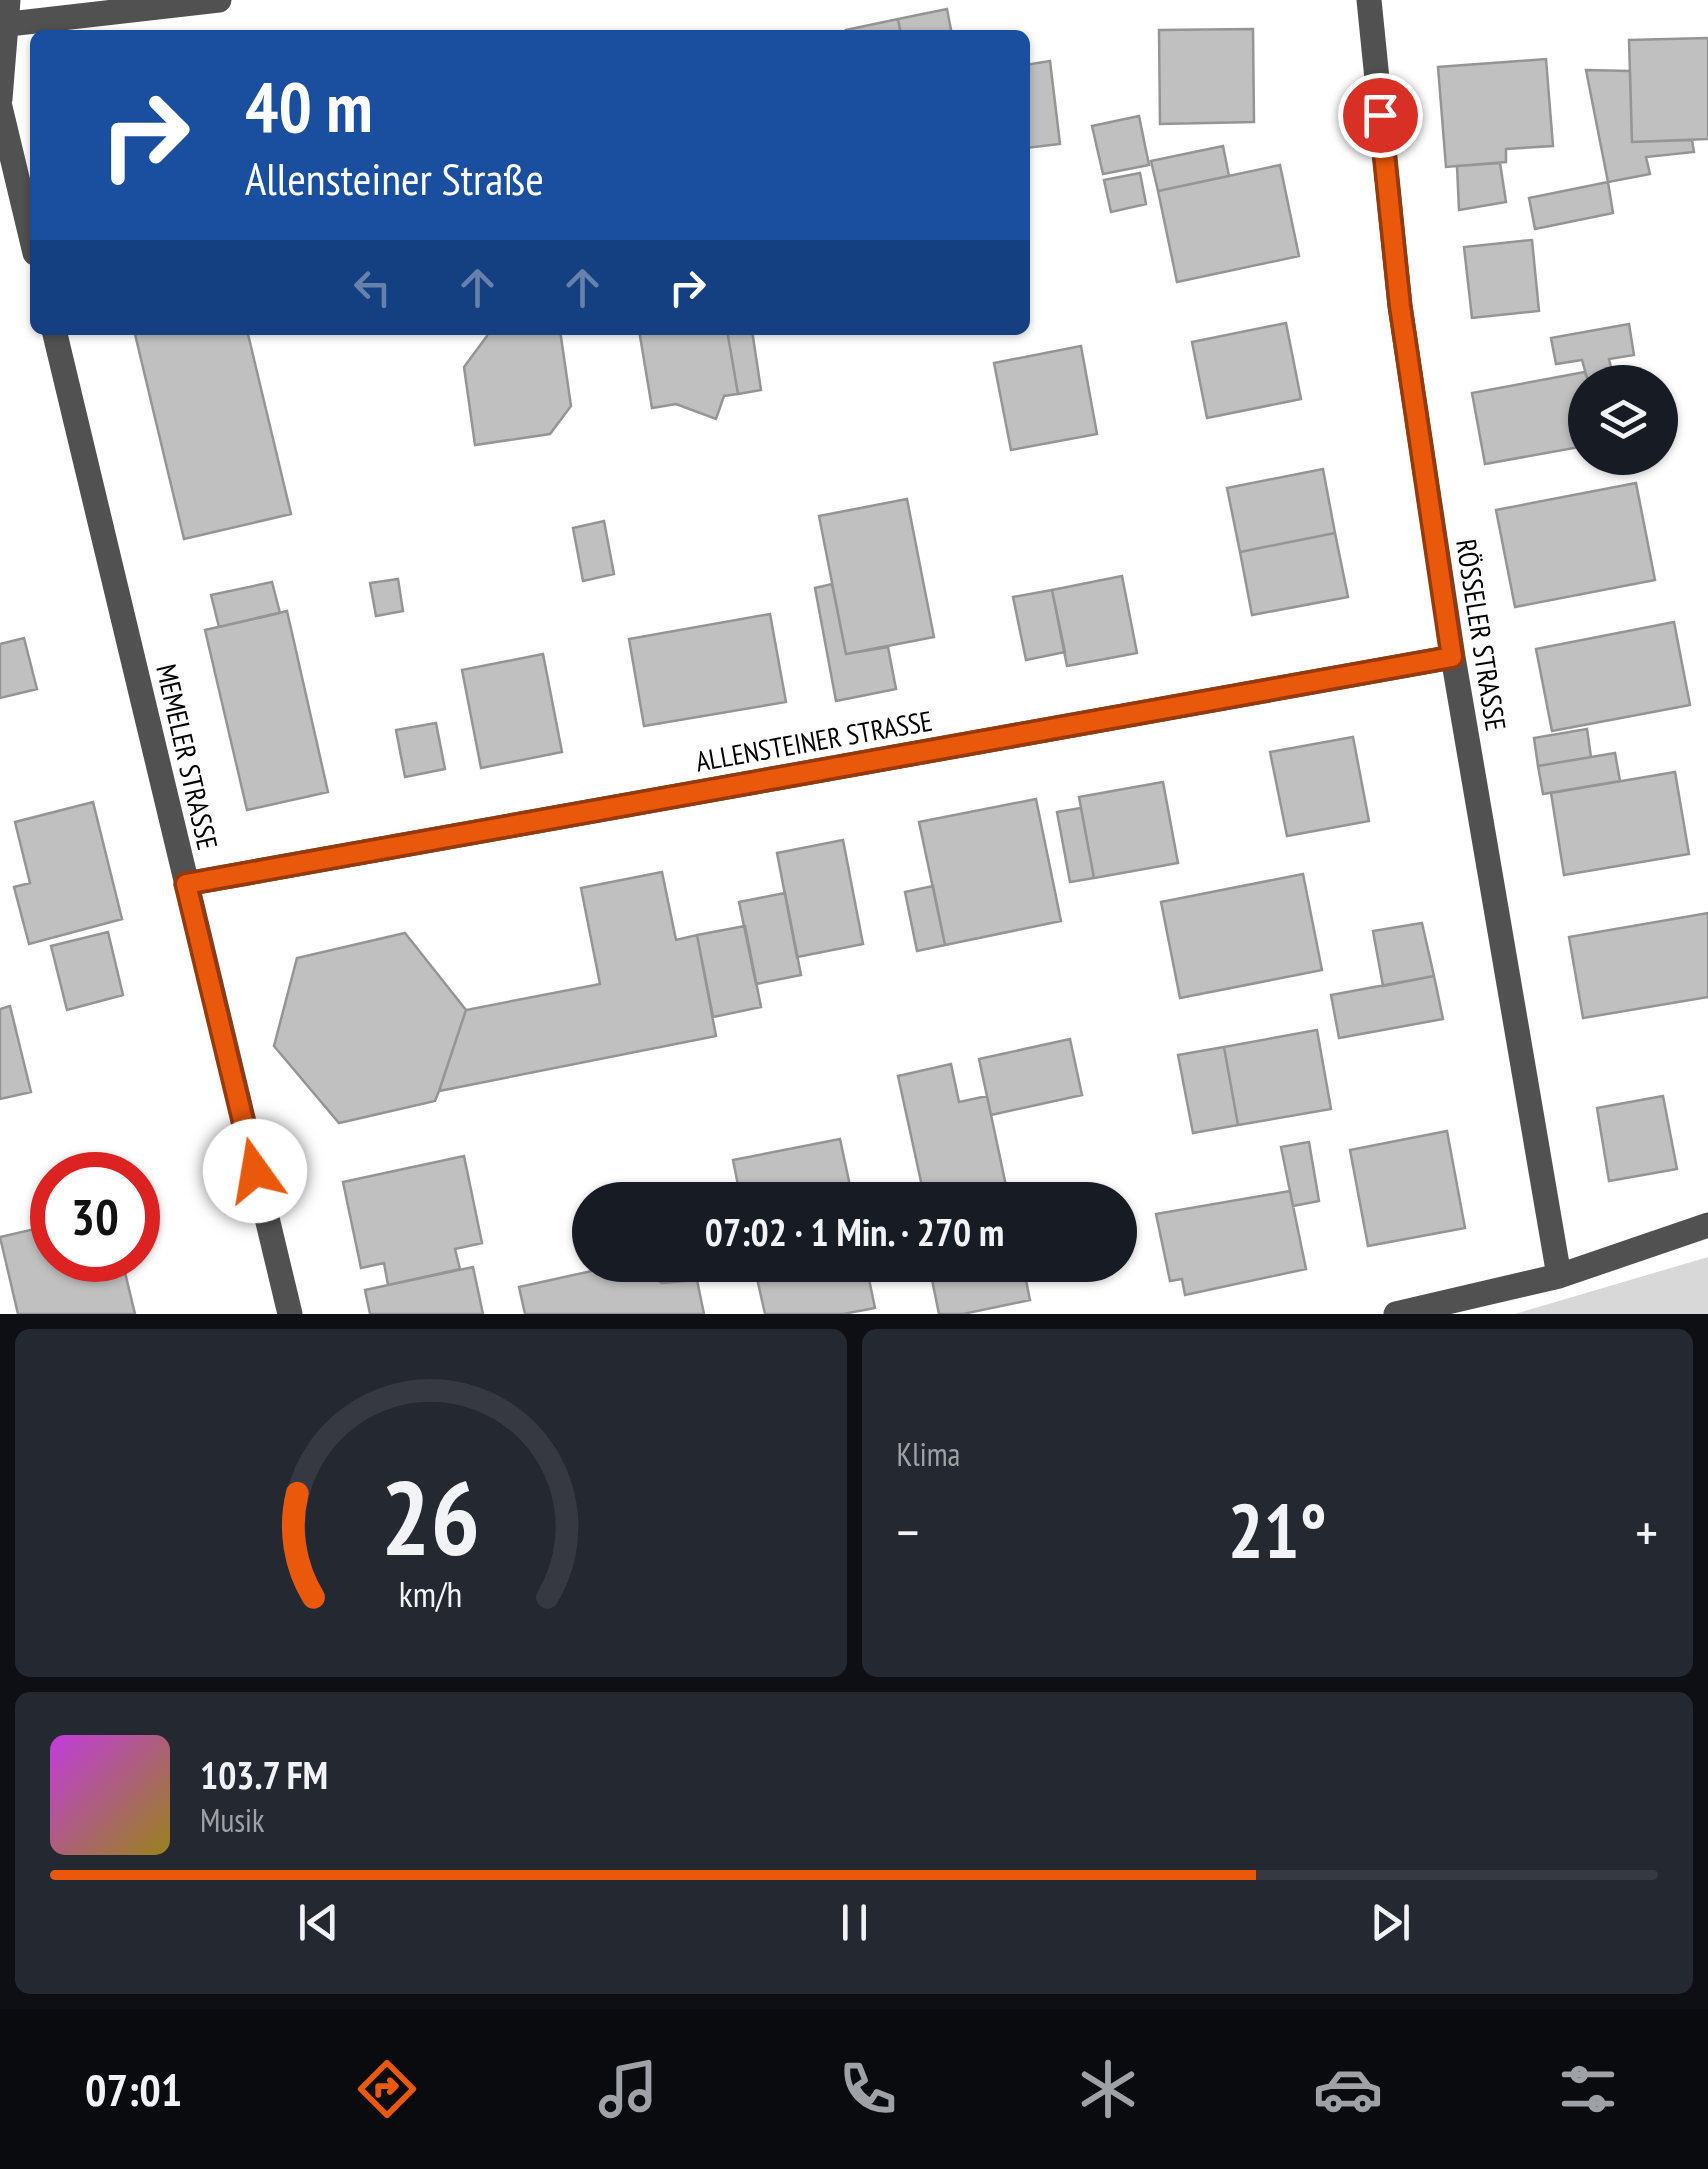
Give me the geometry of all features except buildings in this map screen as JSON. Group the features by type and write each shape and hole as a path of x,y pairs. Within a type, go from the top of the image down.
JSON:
{"street":[{"path":"0,99 5,16 219,0"},
{"name":"RÖSSELER STRASSE","path":"1369,0 1400,306 1452,657 1559,1276"},
{"path":"0,106 30,231"},
{"name":"MEMELER STRASSE","path":"55,335 290,1314"},
{"name":"ALLENSTEINER STRASSE","path":"186,884 1452,657"},
{"path":"1396,1314 1559,1276 1708,1225"}],"shaded area":[{"path":"1708,1257 1708,1314 1515,1314"}],"route":[{"path":"255,1171 186,884 1452,657 1400,306 1380,115"}]}
